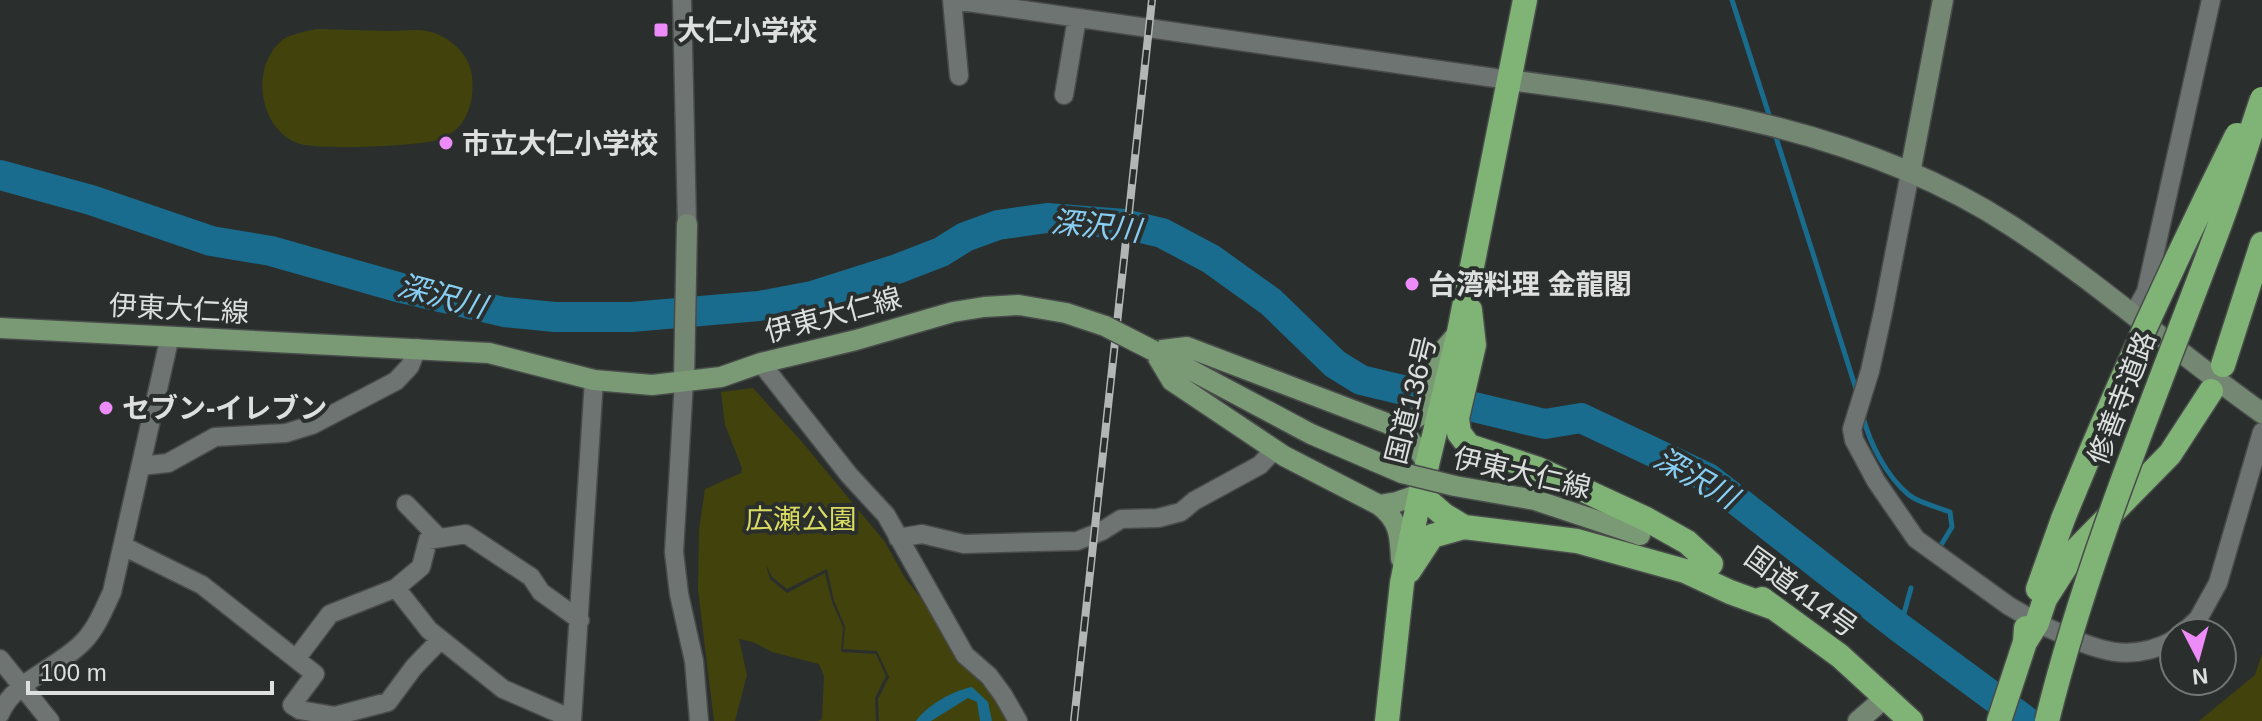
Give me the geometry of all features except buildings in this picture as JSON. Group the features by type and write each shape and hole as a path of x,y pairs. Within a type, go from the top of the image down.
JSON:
{"highway":[{"path":"1509,80 1525,0"},
{"name":"国道136号","path":"1387,721 1402,583 1427,462 1456,347 1474,345 1467,288 1509,80"},
{"path":"1999,721 2063,519 2107,412 2187,234 2262,84"},
{"name":"修善寺道路","path":"2047,721 2061,665 2124,479 2219,227 2262,99"},
{"path":"2223,365 2262,244"},
{"path":"2030,627 2077,549 2170,454 2211,391"},
{"path":"1440,415 1469,446 1538,469 1646,519 1687,542 1711,564"},
{"path":"1420,494 1444,515 1464,527"},
{"path":"1402,583 1432,536 1464,527 1577,541 1685,571 1774,608"},
{"name":"国道414号","path":"1640,535 1711,564 1742,583 1840,656 1911,721"}],"main road":[{"name":"伊東大仁線","path":"0,328 489,353 594,380 652,385 721,377 761,363 953,312 1019,305 1066,313 1105,326 1311,434 1402,473 1535,500 1640,535"},
{"path":"1402,583 1399,531 1392,515 1379,505 1274,450 1172,381 1154,351 1187,347 1389,424 1411,441 1427,462"},
{"path":"1389,424 1440,415"},
{"path":"1379,505 1420,494"}],"street":[{"path":"682,0 687,224 684,381 674,552 679,594 694,661 699,721"},
{"path":"959,76 953,0 1632,96 1702,109 1844,148 1910,173 2008,223 2262,413"},
{"path":"1943,0 1883,312 1852,429 1854,440 1860,455 1916,539 2009,606 2030,627 2108,652 2142,653 2158,646"},
{"path":"2133,315 2146,292 2211,0"},
{"path":"1064,95 1077,18"},
{"path":"0,714 4,704 22,687 84,641 100,618 112,592 170,336"},
{"path":"141,466 168,463 215,437 286,433 312,425 396,381 410,366 417,348"},
{"path":"761,363 849,475 886,515 965,655 989,676 1018,721"},
{"path":"396,588 440,640 503,689 572,720 594,380"},
{"path":"2199,617 2218,583 2262,432"},
{"path":"898,538 922,534 964,544 1077,541 1121,519 1158,518 1181,512 1194,501 1260,465 1274,450"},
{"path":"406,504 439,538"},
{"path":"296,659 330,614 396,588 421,567 428,540 466,534 531,577 541,592 580,620"},
{"path":"123,546 202,585 315,674 292,705 300,710 335,716 388,702 414,667 440,640"},
{"path":"0,659 50,721"},
{"path":"1858,721 1887,696"}],"green space":[{"path":"317,29 423,30 450,41 467,60 472,76 471,101 462,123 438,140 389,146 308,145 284,136 268,112 262,84 264,69 278,44 296,34"},
{"name":"広瀬公園","path":"753,388 885,542 957,657 1003,707 1008,721 879,721 878,699 889,677 877,651 843,649 845,626 834,601 827,569 787,589 772,577 766,565 770,579 787,593 825,573 832,602 843,627 841,652 876,654 886,676 875,698 876,721 818,721 822,719 824,676 819,664 772,652 739,639 747,675 735,721 714,721 698,590 699,529 705,489 741,473 742,468 725,425 721,392"},
{"path":"2262,654 2262,721 2199,721 2228,697 2238,697 2238,689 2255,675"}],"water":[{"path":"972,687 988,702 992,721 980,721 977,702 968,698 931,721 916,721 941,700"}],"waterway":[{"path":"1732,0 1771,121"},
{"path":"1775,134 1857,392"},
{"name":"深沢川","path":"0,175 91,200 211,241 271,251 401,288 504,312 555,317 631,317 759,306 812,296 897,269 998,225 1047,218 1124,224 1162,233 1211,259 1271,302 1335,364 1361,380 1545,424 1581,418 1708,478 1900,628 2026,721"},
{"path":"1863,417 1880,459 1901,488 1918,500 1950,512 1952,527 1941,545"},
{"path":"1900,628 1911,588"}],"railway":[{"path":"1074,721 1152,0"}],"place":[{"name":"大仁小学校","path":"661,30"},
{"name":"市立大仁小学校","path":"446,143"},
{"name":"台湾料理 金龍閣","path":"1412,284"},
{"name":"セブン-イレブン","path":"106,408"}]}
